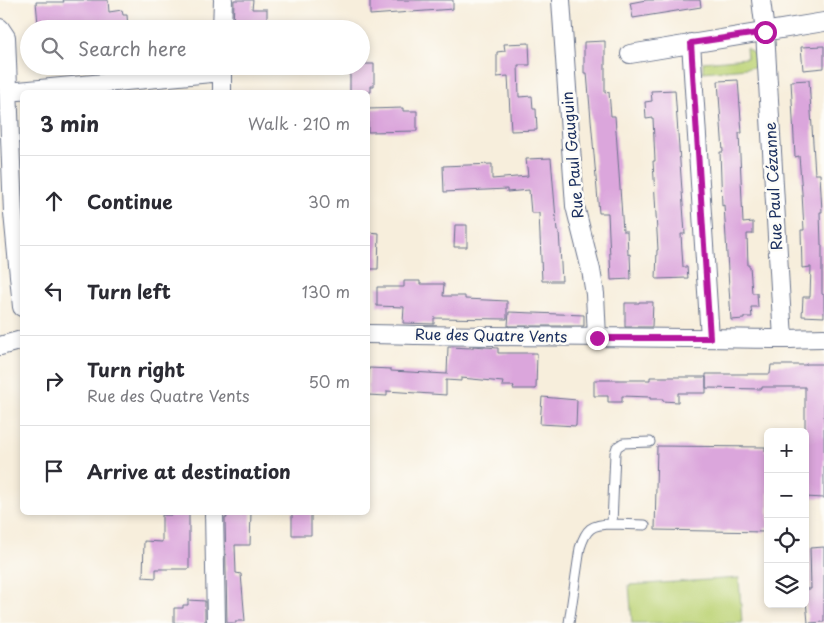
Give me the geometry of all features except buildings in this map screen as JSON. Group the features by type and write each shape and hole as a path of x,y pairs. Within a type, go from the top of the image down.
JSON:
{"street":[{"path":"222,20 223,0"},
{"name":"Rue Paul Gauguin","path":"561,0 575,206 593,278 597,338"},
{"name":"Rue Paul Cézanne","path":"761,0 765,32 783,339"},
{"path":"630,54 824,22"},
{"path":"0,28 6,37 13,213 20,286"},
{"path":"691,43 710,338"},
{"path":"27,90 166,75"},
{"path":"222,75 222,90"},
{"path":"8,92 20,91"},
{"name":"Rue des Quatre Vents","path":"370,334 597,338 824,338"},
{"path":"0,346 20,341"},
{"path":"214,515 216,623"}],"lane":[{"path":"612,524 615,453 617,447 623,443 650,442"},
{"path":"569,623 580,548 584,536 590,528 598,524 645,525"}],"green space":[{"path":"746,48 754,56 757,67 703,72 703,62 747,58"},
{"path":"739,578 742,623 632,623 629,585"}],"route":[{"path":"597,338 710,338 691,43 765,32"}]}
